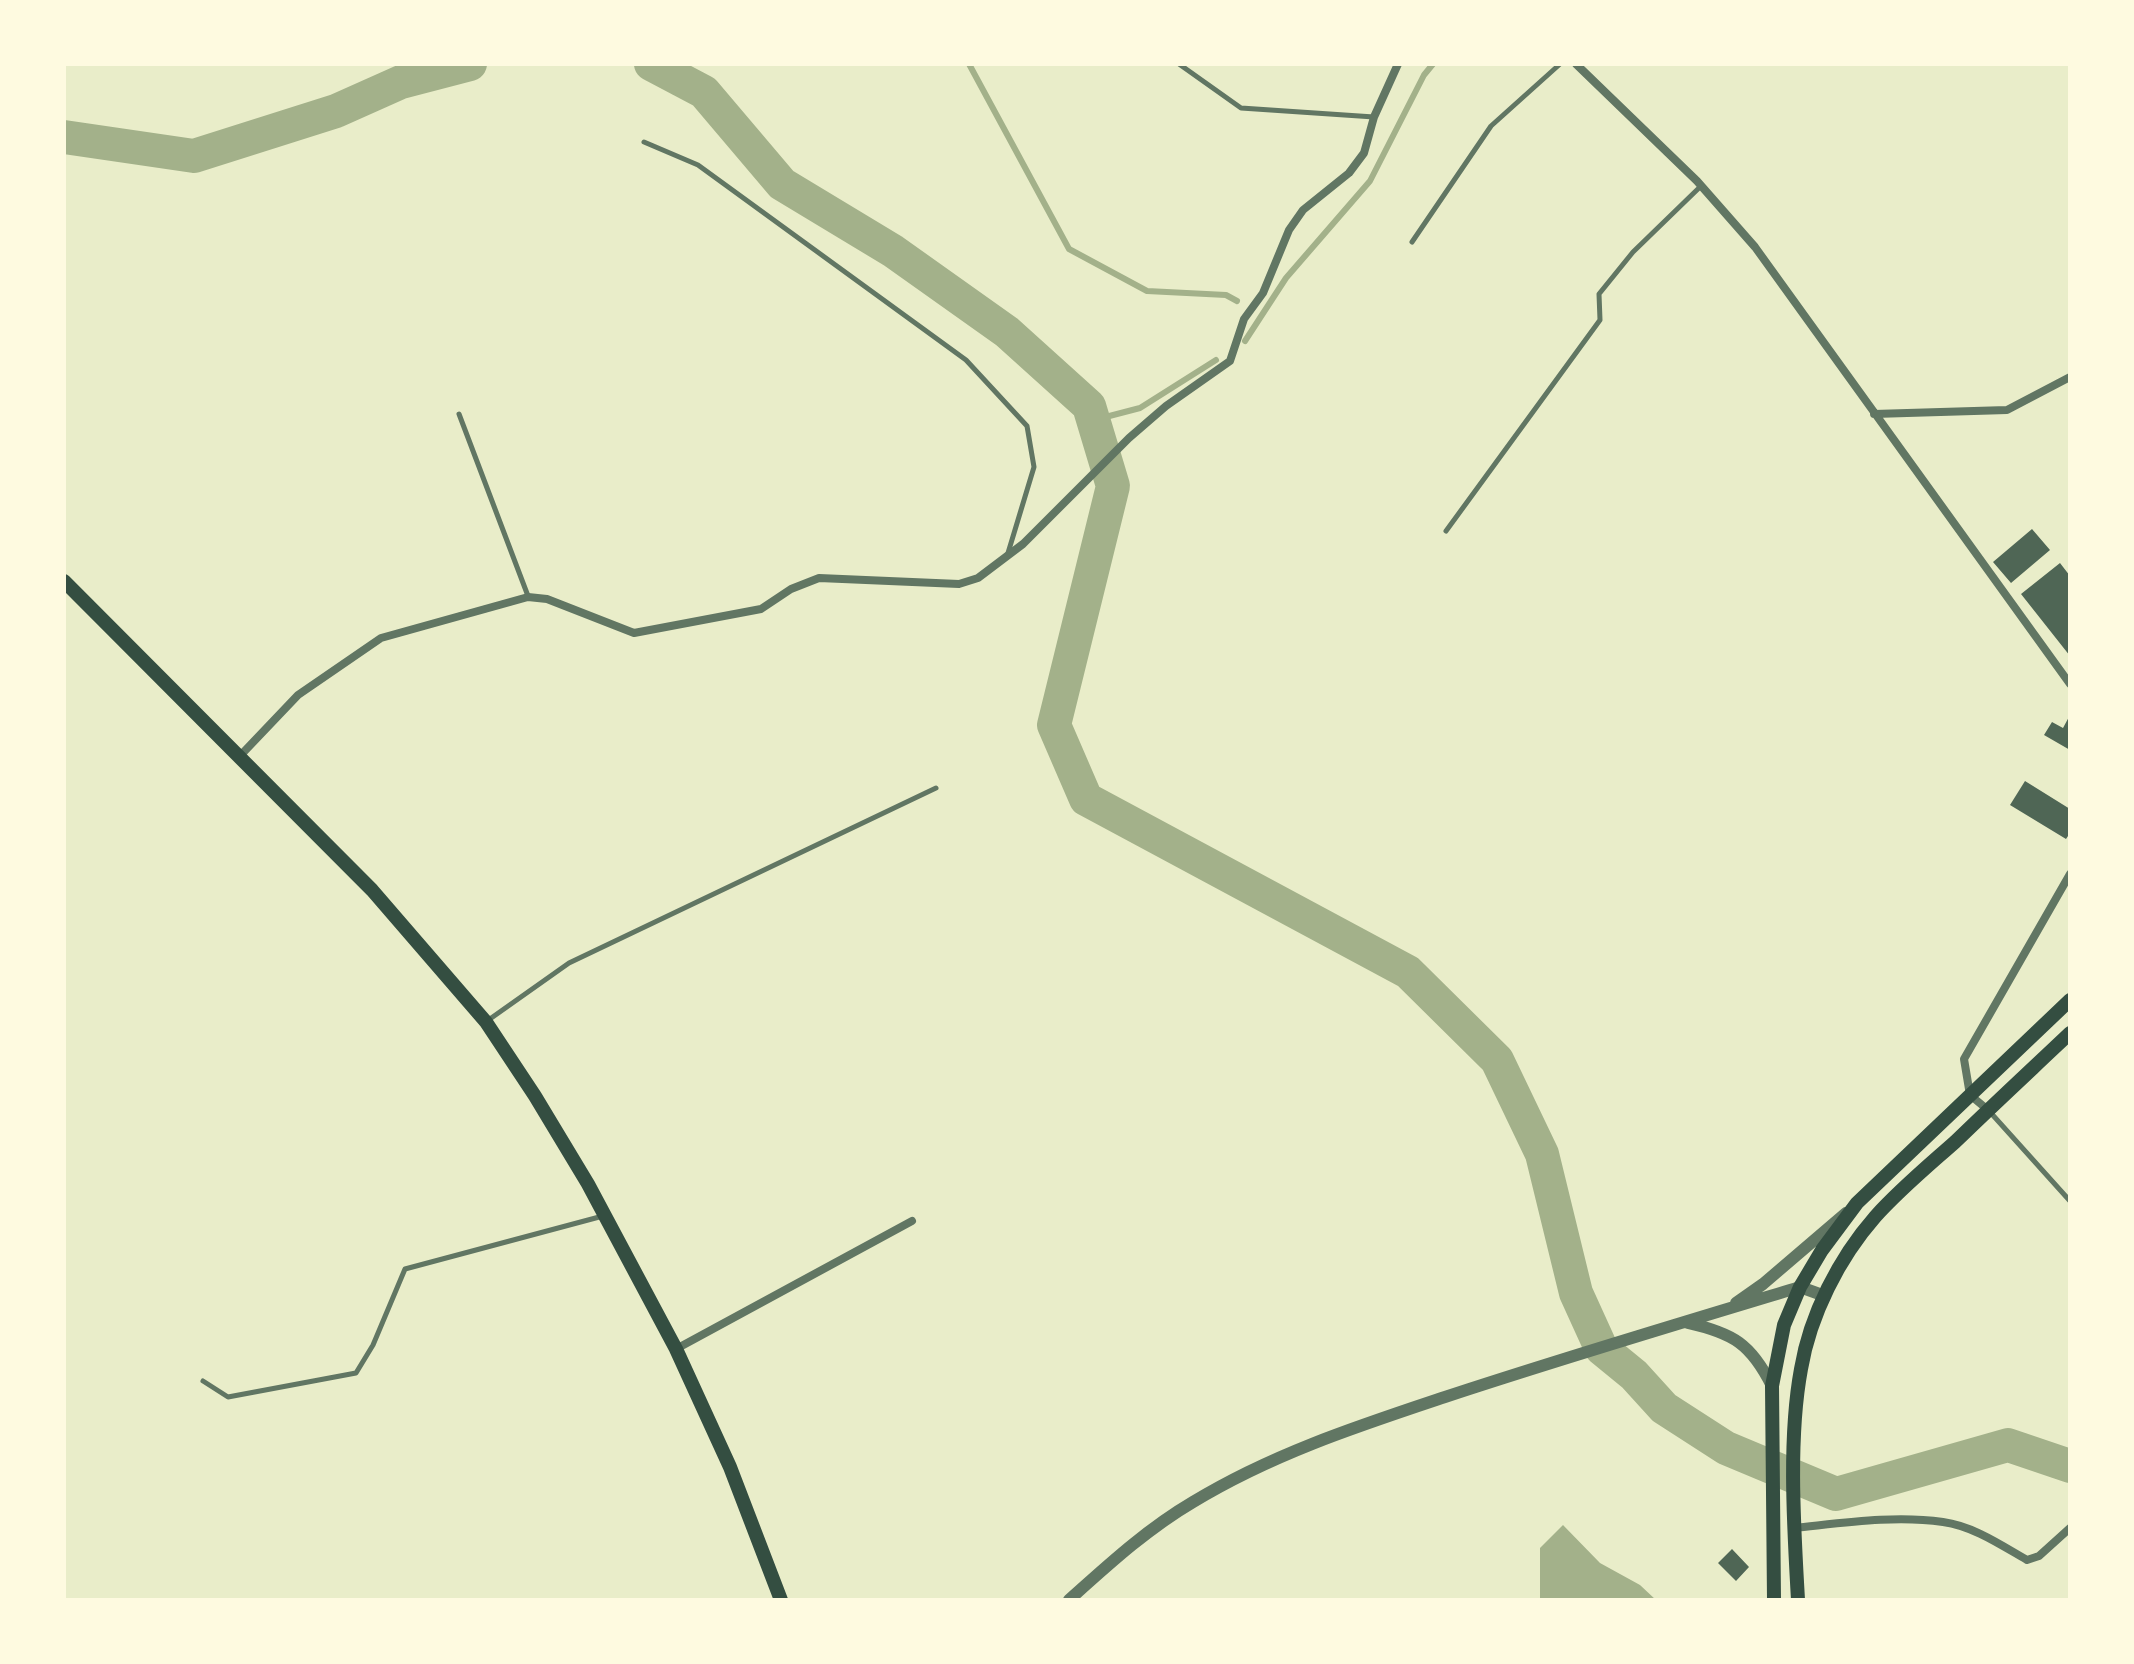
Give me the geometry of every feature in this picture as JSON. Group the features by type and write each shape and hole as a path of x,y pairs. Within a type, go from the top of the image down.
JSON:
{"main road":[{"path":"64,581 372,890 486,1022 588,1184 676,1349 730,1467 781,1600"},
{"path":"1774,1600 1772,1386 1784,1325 1800,1287 1822,1250 1857,1203 2070,1000"},
{"path":"1798,1600 1794,1521 1796,1403 1810,1334 1825,1296 1845,1259 1875,1217 2070,1033"}],"street":[{"path":"238,758 298,695 381,638 528,597 547,599 634,633 761,609 791,589 819,578 959,584 978,578 1023,544 1129,438 1166,406 1230,361 1244,319 1263,293 1289,230 1303,210 1349,173 1364,153 1374,117 1398,64"},
{"path":"1576,64 1701,186 1755,247 2070,684"},
{"path":"1874,414 2007,410 2070,377"},
{"path":"1988,1110 1970,1095 1964,1059 2070,874"},
{"path":"1727,1309 1763,1284 1857,1203"},
{"path":"676,1349 912,1221"},
{"path":"1069,1600 1126,1548 1178,1511 1262,1465 1322,1438 1531,1369 1800,1287 1825,1296"},
{"path":"1684,1323 1729,1335 1747,1346 1772,1386"},
{"path":"1794,1521 1896,1519 1945,1522 1983,1535 2027,1560 2039,1556 2070,1528"}],"lane":[{"path":"1179,64 1241,108 1374,117"},
{"path":"1412,242 1491,126 1560,64"},
{"path":"644,142 698,165 966,360 1027,426 1034,467 1006,558"},
{"path":"1446,531 1600,320 1599,294 1633,252 1701,186"},
{"path":"459,414 528,597"},
{"path":"486,1022 569,963 936,788"},
{"path":"1988,1110 2070,1201"},
{"path":"203,1381 228,1397 356,1373 373,1345 405,1269 604,1216"}],"shaded area":[{"path":"1563,1525 1600,1563 1640,1585 1656,1600 1540,1600 1540,1548"}],"building":[{"path":"2032,529 2050,550 2011,583 1993,562"},
{"path":"2060,563 2070,576 2070,656 2021,594"},
{"path":"2070,715 2070,750 2044,735 2052,722 2063,728"},
{"path":"2025,781 2070,809 2070,833 2066,839 2010,805"},
{"path":"1732,1549 1749,1567 1736,1581 1718,1563"}],"waterway":[{"path":"64,137 194,156 336,111 401,82 470,64"},
{"path":"651,64 704,92 782,184 893,251 1007,332 1089,406 1113,486 1054,725 1086,799 1408,972 1497,1060 1542,1154 1576,1293 1601,1348 1634,1375 1664,1408 1726,1448 1836,1494 2008,1445 2070,1466"},
{"path":"969,64 1069,249 1147,291 1226,295 1237,301"},
{"path":"1245,341 1286,278 1370,181 1424,75 1433,64"},
{"path":"1094,420 1140,408 1216,360"}]}
